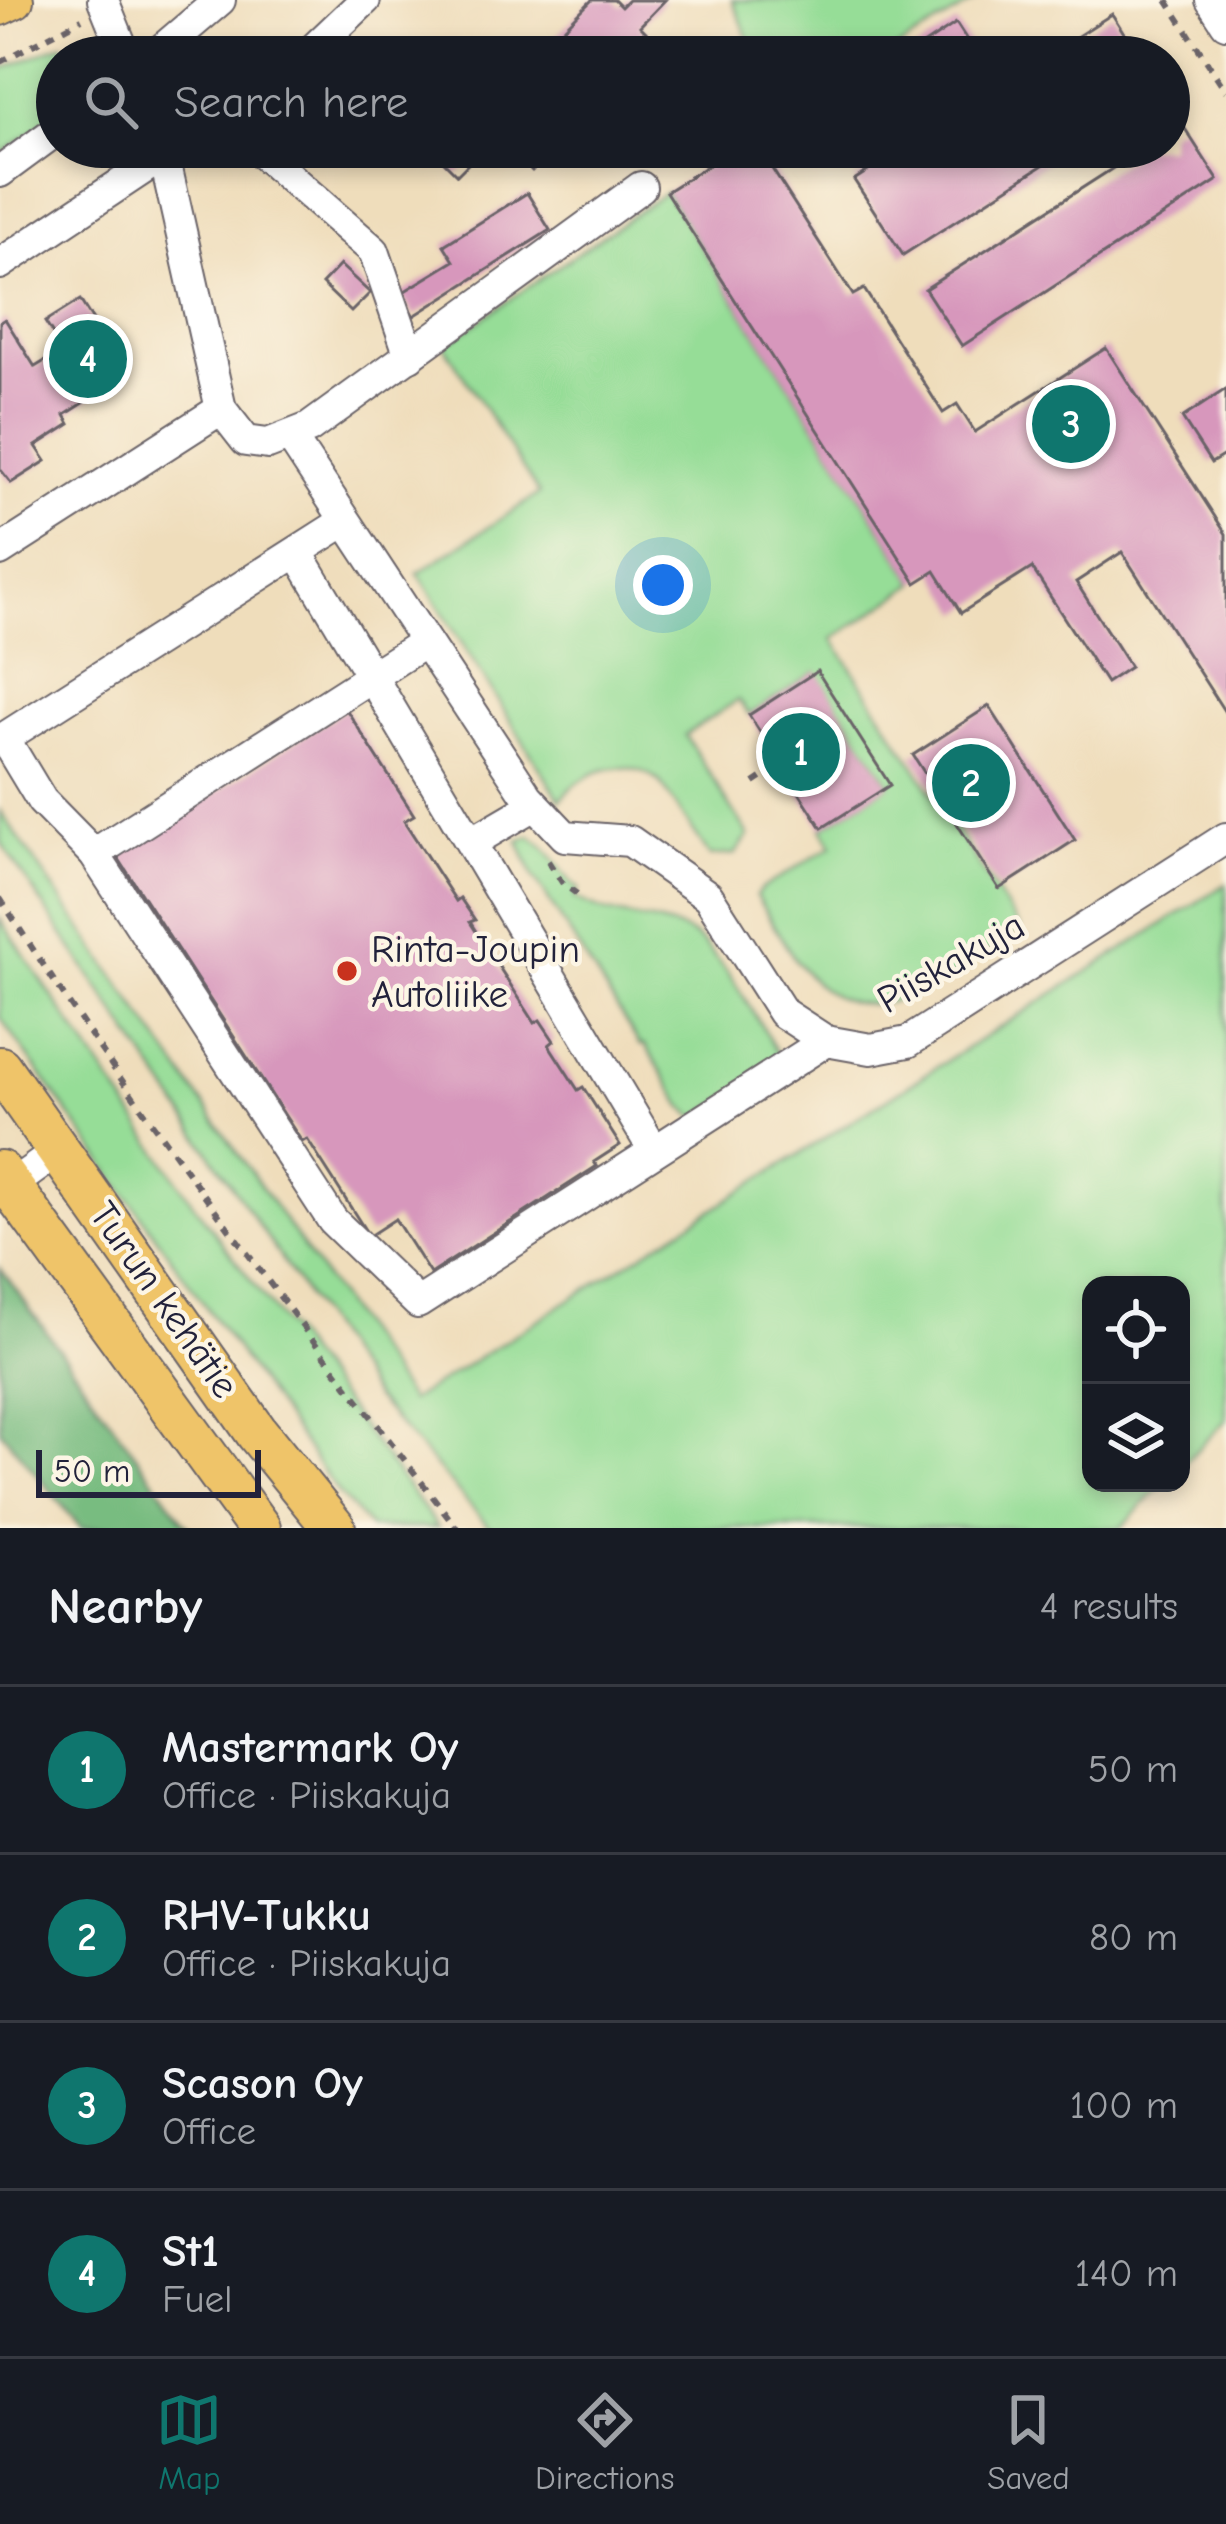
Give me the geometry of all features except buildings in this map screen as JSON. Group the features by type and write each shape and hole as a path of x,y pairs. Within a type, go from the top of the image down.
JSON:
{"highway":[{"name":"Turun kehätie","path":"0,1068 257,1432 334,1528"},
{"name":"Turun kehätie","path":"3,1186 259,1528"}],"main road":[{"path":"0,7 15,0"}],"street":[{"path":"177,36 220,0"},
{"path":"327,36 365,0"},
{"path":"1211,0 1226,23"},
{"path":"104,3 117,36"},
{"path":"0,172 36,145"},
{"path":"0,264 138,168"},
{"path":"167,168 221,409 246,441 268,444 309,428 641,188"},
{"path":"278,168 374,251 410,356"},
{"path":"0,551 221,409"},
{"path":"290,436 535,805 565,836 630,841 708,896 783,1013 826,1041 418,1303 333,1221 94,854 42,801 4,738 344,521"},
{"path":"298,553 652,1149"},
{"path":"94,854 425,642"},
{"path":"472,842 535,805"},
{"name":"Piiskakuja","path":"826,1041 871,1049 908,1042 1226,838"},
{"path":"3,1186 58,1151"}],"path":[{"path":"1167,0 1226,91"},
{"path":"46,36 104,3"},
{"path":"0,62 36,42"},
{"path":"754,783 781,765"},
{"path":"0,898 180,1160 457,1528"}],"green space":[{"path":"732,0 977,0 918,36 748,36"},
{"path":"36,55 36,129 0,155 0,70"},
{"path":"666,192 916,583 833,639 1020,929 915,994 859,1004 832,995 800,965 756,896 832,846 822,828 890,784 816,672 749,715 738,700 685,735 749,836 735,854 710,856 660,782 634,769 594,774 560,800 418,573 539,494 444,345"},
{"path":"0,811 410,1401 1226,884 1226,1420 1190,1457 1190,1276 1082,1276 1082,1492 1155,1492 1121,1528 490,1528 375,1398 0,841"},
{"path":"530,836 579,889 575,898 603,910 669,925 697,938 725,970 784,1064 696,1118 683,1106 645,1045 640,1045 533,875 519,841"},
{"path":"0,919 197,1209 438,1528 370,1528 339,1494 0,1017"},
{"path":"0,1268 190,1528 81,1528 0,1430"}],"place":[{"name":"St1","path":"88,359"},
{"name":"Scason Oy","path":"1071,424"},
{"name":"Mastermark Oy","path":"801,752"},
{"name":"RHV-Tukku","path":"971,783"},
{"name":"Rinta-Joupin Autoliike","path":"347,971"}]}
